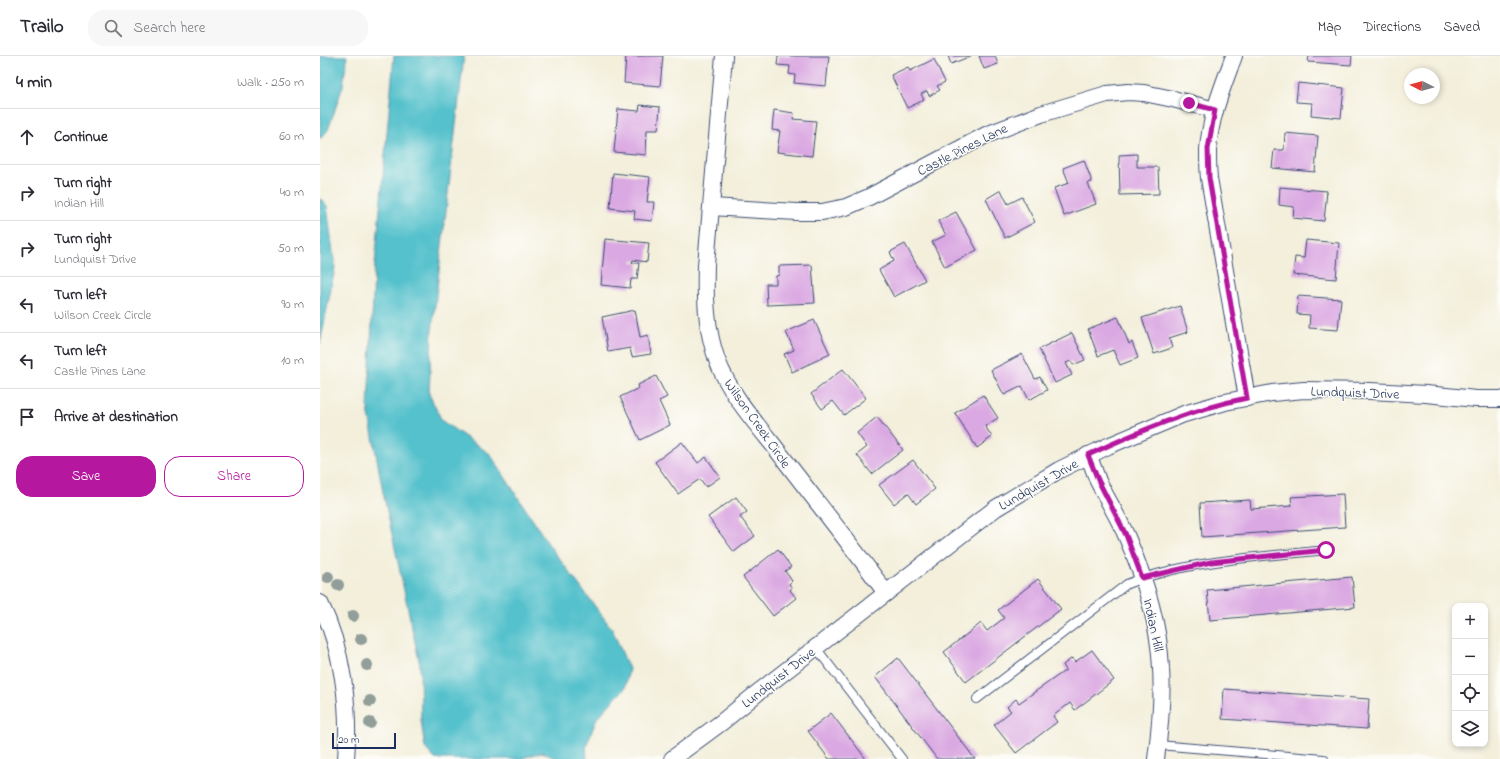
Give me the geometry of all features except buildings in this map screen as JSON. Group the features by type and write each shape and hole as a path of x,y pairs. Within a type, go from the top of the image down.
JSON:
{"street":[{"name":"Wilson Creek Circle","path":"724,56 706,265 705,299 709,332 718,362 741,404 886,593"},
{"path":"1234,56 1215,110 1208,149 1209,178 1247,398"},
{"name":"Castle Pines Lane","path":"711,207 797,212 822,212 846,207 869,197 986,135 1041,114 1107,94 1128,92 1144,94 1173,99 1215,110"},
{"name":"Lundquist Drive","path":"672,759 722,722 996,508 1059,470 1088,455 1184,414 1225,402 1272,393 1304,390 1370,391 1426,394 1476,399 1500,399"},
{"name":"Indian Hill","path":"1088,455 1098,480 1126,535 1142,578 1157,633 1161,668 1162,700 1157,752"},
{"path":"320,603 334,642 344,685 348,738 346,759"}],"lane":[{"path":"977,699 1127,584 1142,578 1211,562 1326,550"},
{"path":"816,648 902,759"},
{"path":"1157,752 1324,759"}],"water":[{"path":"320,56 347,56 343,86 328,130 320,139"},
{"path":"394,56 464,56 432,331 429,394 442,421 490,454 549,545 612,629 629,669 625,688 597,718 586,746 587,759 557,759 542,752 520,759 435,759 425,748 421,721 420,665 383,492 368,409 374,275"},
{"path":"320,198 327,206 335,268 320,344"}],"route":[{"path":"1189,103 1215,110 1208,149 1209,178 1247,398 1225,402 1184,414 1088,455 1098,480 1126,535 1142,578 1211,562 1326,550"}]}
